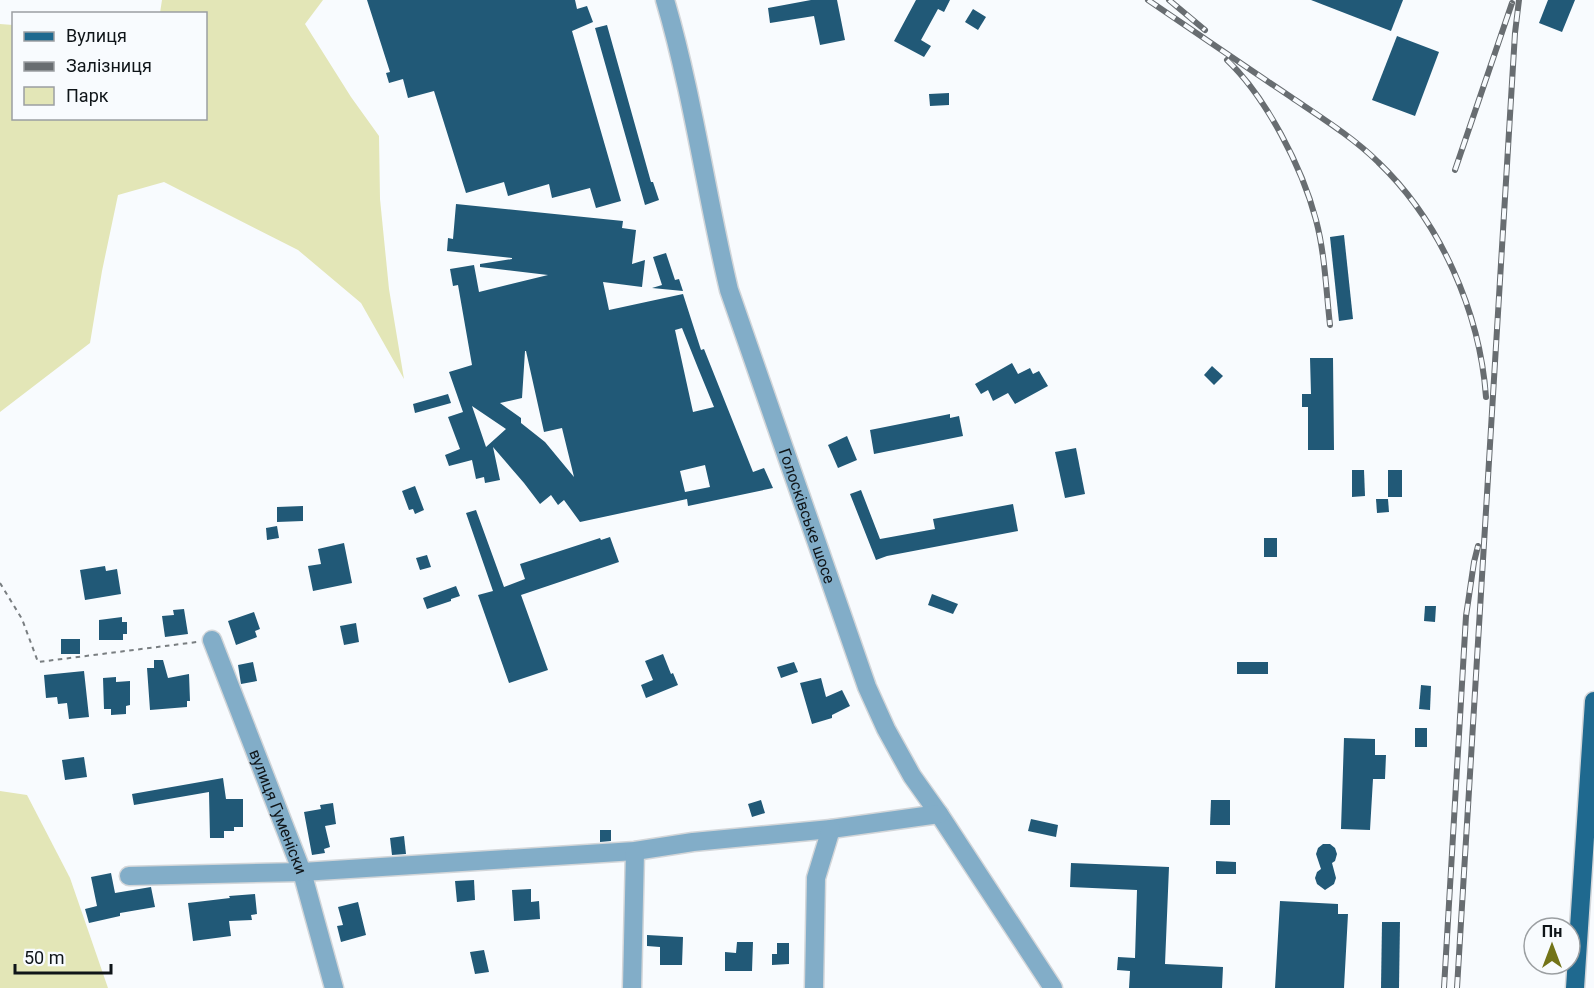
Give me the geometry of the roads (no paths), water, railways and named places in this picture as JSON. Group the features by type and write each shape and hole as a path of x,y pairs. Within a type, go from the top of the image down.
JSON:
{"main road":[{"path":"1575,988 1593,751 1594,700"}],"street":[{"name":"Голосківське шосе","path":"664,0 678,45 724,269 744,336 867,687 886,729 912,776 1053,988"},
{"name":"вулиця Гуменіски","path":"212,640 302,872 334,988"},
{"path":"129,876 302,872 635,851 693,842 831,829 939,814"},
{"path":"814,988 816,878 831,829"},
{"path":"632,988 635,851"}],"railway":[{"path":"1148,0 1347,136 1369,153 1400,186 1438,240 1466,301 1482,365 1486,397"},
{"path":"1169,0 1205,30"},
{"path":"1457,988 1515,33 1519,0"},
{"path":"1455,170 1512,3"},
{"path":"1227,60 1269,113 1302,178 1319,233 1330,325"},
{"path":"1444,988 1466,616 1478,546"}]}
